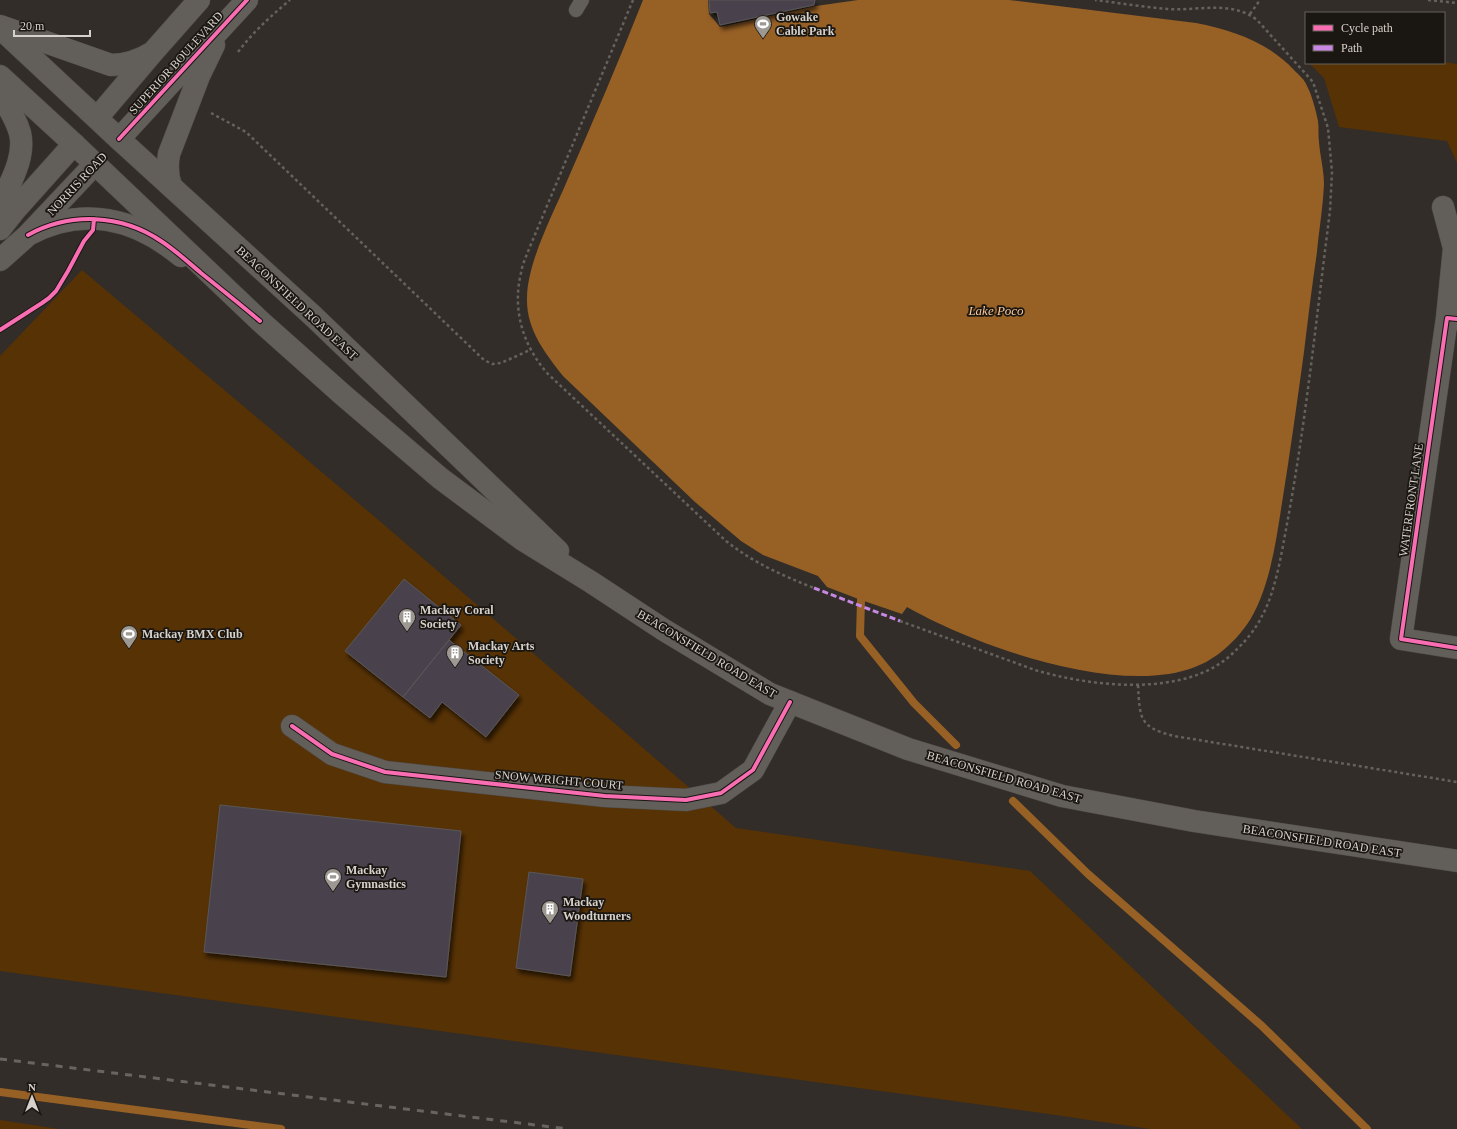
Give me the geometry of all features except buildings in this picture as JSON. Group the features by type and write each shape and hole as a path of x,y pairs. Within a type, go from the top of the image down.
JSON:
{"main road":[{"name":"SUPERIOR BOULEVARD","path":"74,144 199,0"},
{"name":"SUPERIOR BOULEVARD","path":"119,139 247,0"},
{"path":"171,186 167,165 170,148 199,76 226,23"},
{"path":"0,27 111,65 128,63 153,52"},
{"name":"BEACONSFIELD ROAD EAST","path":"0,27 119,139 312,316 591,582"},
{"name":"BEACONSFIELD ROAD EAST","path":"0,76 74,144 260,321 343,395 440,478 523,540 664,630 770,694 908,749 1062,796 1194,821 1457,861"},
{"path":"0,94 20,133 21,148 19,161 0,206"},
{"name":"NORRIS ROAD","path":"0,260 28,236 119,139"},
{"path":"0,229 74,144"},
{"name":"WATERFRONT LANE","path":"1443,207 1454,248 1452,318 1401,639 1457,648"},
{"path":"28,236 47,226 76,219 106,220 133,226 161,240 260,321"},
{"name":"SNOW WRIGHT COURT","path":"292,726 332,754 385,772 598,795 686,800 721,793 753,770 790,702"}],"path":[{"path":"237,52 269,17 290,0"},
{"path":"634,0 528,249 521,272 517,296 518,311 523,331 530,350 548,374 726,542 772,571 814,588"},
{"path":"900,621 1035,670 1079,681 1138,685 1181,681 1199,675 1217,665 1232,654 1244,642 1262,617 1269,600 1284,541 1298,462 1330,211 1332,172 1328,128 1313,82 1258,20 1250,14 1233,8 1214,7 1166,9 1095,0"},
{"path":"1250,14 1260,0"},
{"path":"1428,0 1457,3"},
{"path":"205,110 246,132 484,360 492,364 501,363 530,350"},
{"path":"1138,685 1139,704 1143,720 1154,730 1163,733 1457,782"}],"shaded area":[{"path":"1445,62 1457,64 1457,163 1447,141 1339,127 1324,78 1310,64 1445,64"},
{"path":"82,270 375,517 736,828 1030,871 1302,1129 1150,1129 0,971 0,356"},
{"path":"0,1120 59,1129 0,1129"}],"water":[{"name":"Lake Poco","path":"643,0 708,0 709,14 720,27 816,6 858,0 1009,0 1196,23 1223,29 1249,39 1273,52 1284,60 1302,78 1311,94 1317,117 1324,184 1317,252 1291,447 1271,563 1263,593 1257,607 1250,620 1233,642 1219,654 1203,664 1164,675 1128,676 1088,671 1048,663 1008,651 970,637 907,607 902,614 827,587 818,576 763,555 741,541 695,502 563,376 543,349 533,330 528,309 528,284 531,270 542,239 606,91"}],"waterway":[{"path":"861,600 860,636 914,703 956,745"},
{"path":"1013,801 1088,874 1262,1026 1367,1129"},
{"path":"0,1092 281,1129"}],"railway":[{"path":"0,1059 568,1129"}],"marked path":[{"path":"814,588 900,621"}],"cycle path":[{"path":"119,139 247,0"},
{"path":"0,330 42,303 56,291 84,241 93,230 94,219"},
{"path":"28,235 61,222 78,220 95,219 129,225 146,232 171,248 260,321"},
{"path":"1457,319 1447,318 1401,639 1457,648"},
{"path":"292,726 332,754 385,772 605,796 686,800 721,793 753,770 790,702"}],"place":[{"name":"Gowake Cable Park","path":"763,39"},
{"name":"Mackay Coral Society","path":"407,632"},
{"name":"Mackay BMX Club","path":"129,649"},
{"name":"Mackay Arts Society","path":"455,668"},
{"name":"Mackay Gymnastics","path":"333,892"},
{"name":"Mackay Woodturners","path":"550,924"}]}
